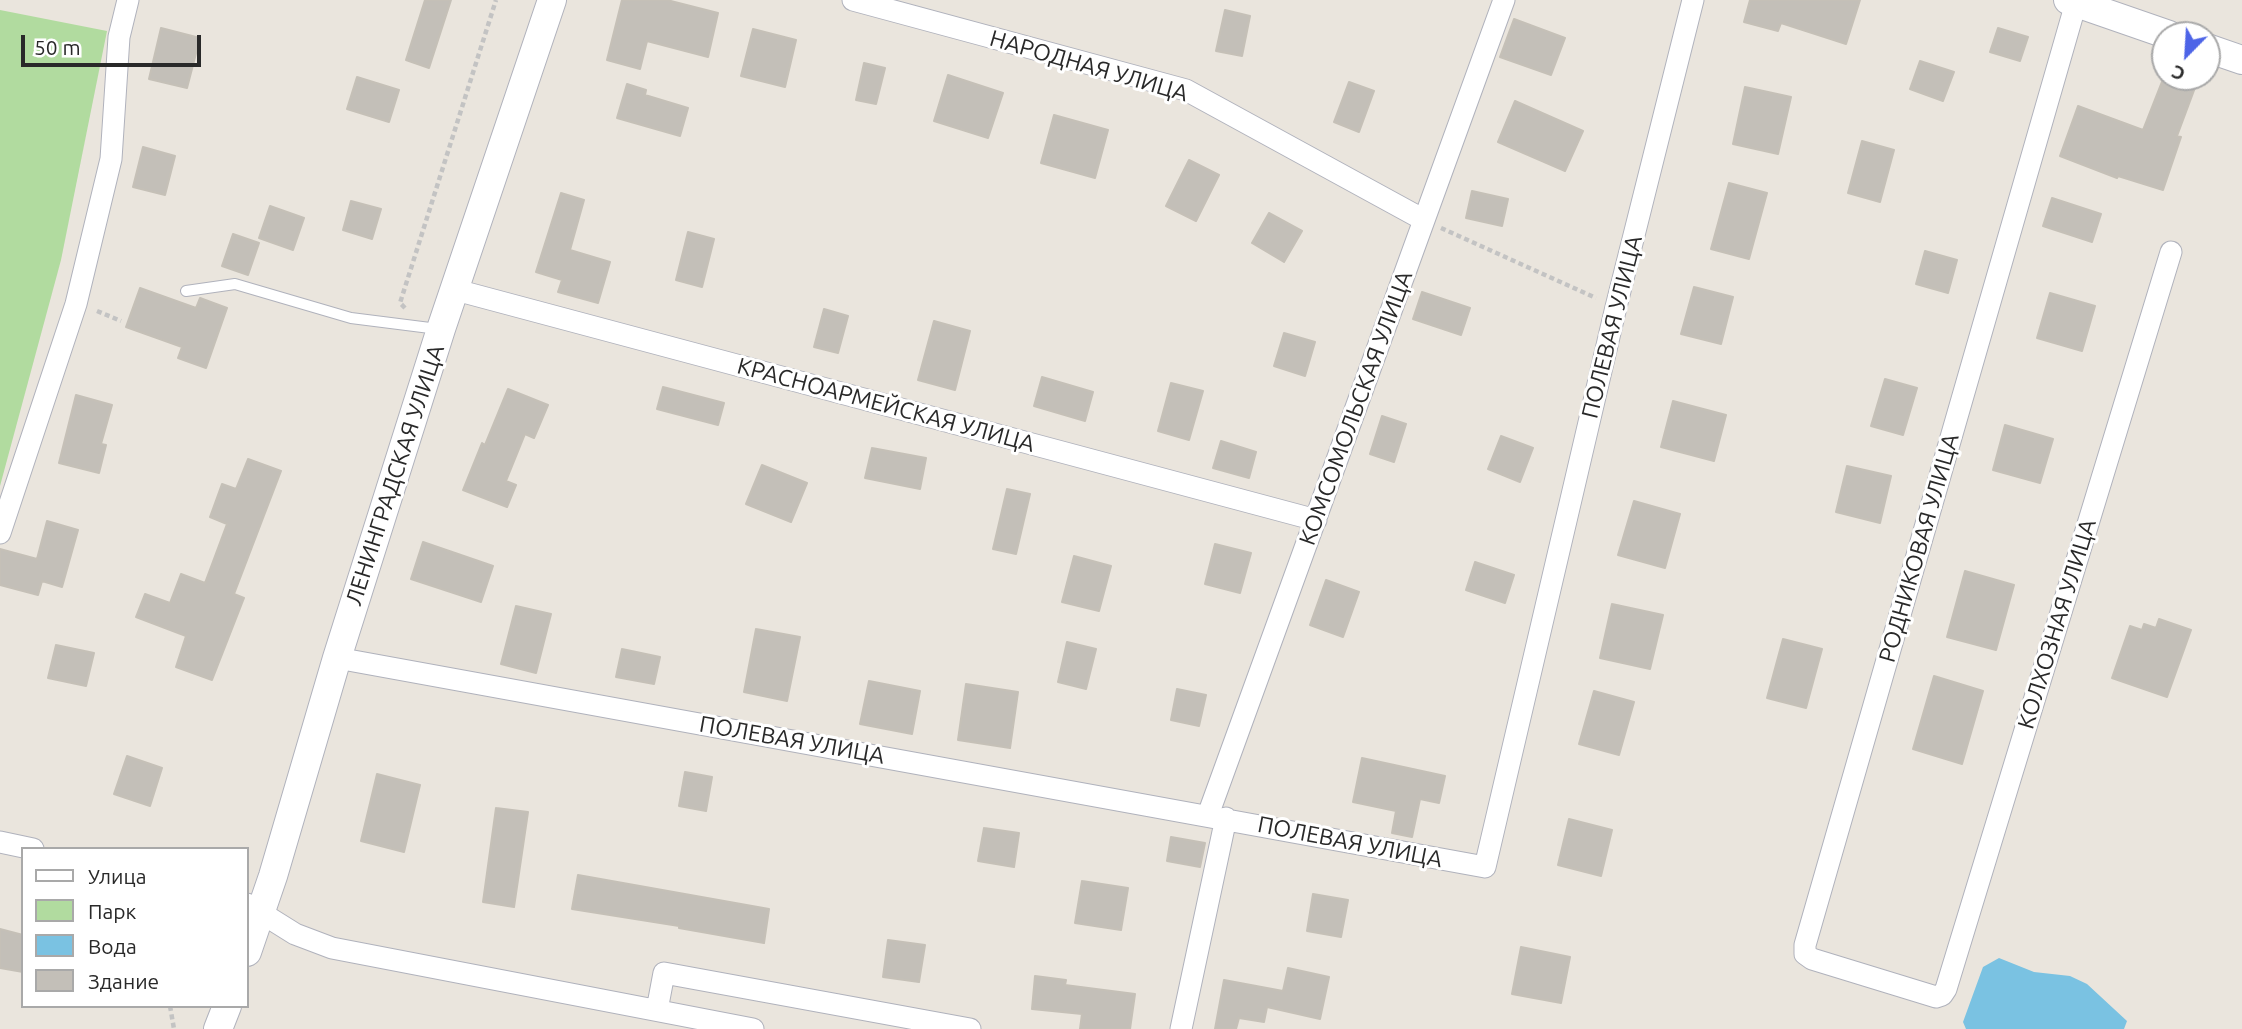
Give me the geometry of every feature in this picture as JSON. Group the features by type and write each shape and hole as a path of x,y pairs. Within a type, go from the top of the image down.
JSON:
{"street":[{"path":"0,533 76,304 111,159 120,37 128,0"},
{"name":"ЛЕНИНГРАДСКАЯ УЛИЦА","path":"248,946 254,909 337,658 432,328 456,290 552,0"},
{"name":"НАРОДНАЯ УЛИЦА","path":"853,0 1186,90 1424,220"},
{"name":"КОМСОМОЛЬСКАЯ УЛИЦА","path":"1181,1029 1217,817 1316,520 1504,0"},
{"name":"ПОЛЕВАЯ УЛИЦА","path":"337,658 1485,867 1616,307 1693,0"},
{"path":"2072,1 2151,29"},
{"name":"РОДНИКОВАЯ УЛИЦА","path":"1942,995 1936,997 1812,959 1805,954 1805,945 2072,1"},
{"path":"2221,53 2242,60"},
{"name":"КОЛХОЗНАЯ УЛИЦА","path":"1942,995 2171,252"},
{"name":"КРАСНОАРМЕЙСКАЯ УЛИЦА","path":"456,290 1316,520"},
{"path":"0,842 24,847"},
{"path":"254,909 295,934 332,948 752,1029"},
{"path":"657,1010 664,973 885,1021 970,1029"},
{"path":"218,1029 226,1008"}],"lane":[{"path":"186,291 235,284 351,318 432,328"}],"path":[{"path":"432,328 401,303 496,0"},
{"path":"1424,220 1616,307"},
{"path":"170,1008 174,1029"}],"green space":[{"path":"0,10 107,31 61,260 0,486"}],"water":[{"path":"1999,958 2034,972 2070,976 2087,984 2127,1021 2124,1029 1966,1029 1963,1022 1983,967"}],"building":[{"path":"425,0 451,0 429,68 406,60"},
{"path":"622,0 667,0 718,13 708,57 647,41 640,69 607,60"},
{"path":"1750,0 1860,0 1846,44 1781,23 1778,31 1744,22"},
{"path":"1225,10 1250,16 1242,56 1216,51"},
{"path":"1514,19 1565,38 1551,75 1500,57"},
{"path":"161,28 200,38 187,88 149,79"},
{"path":"1998,28 2028,37 2020,61 1990,52"},
{"path":"753,29 796,40 785,87 741,76"},
{"path":"1920,61 1954,72 1943,101 1910,89"},
{"path":"864,63 885,68 876,104 856,100"},
{"path":"948,75 1003,93 988,138 934,121"},
{"path":"357,77 399,90 389,122 347,109"},
{"path":"1349,82 1374,91 1359,132 1334,122"},
{"path":"627,84 646,90 645,95 688,108 680,136 617,118"},
{"path":"1745,87 1791,97 1778,154 1733,144"},
{"path":"2158,91 2194,91 2177,136 2181,137 2163,190 2118,176 2117,178 2060,156 2078,106 2143,130"},
{"path":"1515,101 1583,131 1565,171 1498,142"},
{"path":"1054,115 1108,130 1095,178 1041,163"},
{"path":"1862,141 1894,150 1880,202 1848,193"},
{"path":"143,147 175,156 165,195 133,187"},
{"path":"1189,160 1219,175 1196,221 1166,206"},
{"path":"1729,183 1767,193 1749,259 1711,249"},
{"path":"1472,191 1508,199 1502,226 1466,218"},
{"path":"561,193 584,200 570,250 610,262 598,303 558,292 562,280 536,272"},
{"path":"2052,198 2101,214 2092,242 2043,226"},
{"path":"351,201 381,209 372,239 343,230"},
{"path":"270,206 304,218 293,250 259,238"},
{"path":"1269,213 1302,231 1284,262 1252,243"},
{"path":"688,232 714,239 702,287 676,280"},
{"path":"233,234 259,243 248,275 222,266"},
{"path":"1925,251 1957,260 1948,293 1916,284"},
{"path":"1694,287 1733,297 1721,344 1681,334"},
{"path":"140,288 196,308 200,298 227,308 206,368 178,358 182,347 126,327"},
{"path":"1422,292 1470,308 1461,335 1413,319"},
{"path":"2050,293 2095,306 2082,351 2037,338"},
{"path":"824,309 848,316 838,353 814,347"},
{"path":"934,321 970,331 955,390 918,380"},
{"path":"1284,333 1315,342 1305,376 1274,366"},
{"path":"1042,377 1093,392 1085,421 1034,406"},
{"path":"1885,379 1917,388 1903,435 1871,426"},
{"path":"1171,383 1203,391 1189,440 1158,431"},
{"path":"663,387 724,403 718,425 657,409"},
{"path":"508,389 548,405 534,438 525,434 506,481 516,485 507,507 463,490"},
{"path":"76,395 112,405 101,444 106,445 99,473 59,463"},
{"path":"1673,401 1726,415 1714,461 1661,447"},
{"path":"1382,416 1406,424 1394,462 1370,454"},
{"path":"2005,425 2053,439 2040,483 1993,470"},
{"path":"1501,436 1533,448 1520,482 1488,469"},
{"path":"1221,441 1256,452 1249,478 1213,468"},
{"path":"872,448 926,458 920,489 865,478"},
{"path":"248,459 281,471 234,594 244,598 212,680 176,667 186,636 136,617 145,594 170,603 181,574 205,583 227,524 210,517 222,484 236,489"},
{"path":"762,465 807,483 791,522 746,504"},
{"path":"1847,466 1891,476 1880,523 1836,512"},
{"path":"1007,489 1030,494 1016,554 993,549"},
{"path":"1634,501 1680,514 1665,568 1618,555"},
{"path":"47,521 78,530 62,587 42,581 38,595 0,585 0,549 37,559"},
{"path":"423,542 493,566 481,602 411,579"},
{"path":"1215,544 1251,553 1240,593 1205,584"},
{"path":"1074,556 1111,566 1099,611 1062,602"},
{"path":"1475,562 1514,575 1505,603 1466,590"},
{"path":"1965,571 2014,585 1996,650 1947,637"},
{"path":"1326,580 1359,592 1343,637 1310,625"},
{"path":"1612,604 1663,615 1650,669 1600,658"},
{"path":"516,606 551,614 536,673 501,664"},
{"path":"2159,619 2191,630 2167,697 2112,678 2130,626 2142,630 2144,624 2156,628"},
{"path":"756,629 800,637 787,701 744,692"},
{"path":"1783,639 1822,649 1806,708 1767,698"},
{"path":"1067,642 1096,649 1086,689 1058,682"},
{"path":"56,645 94,653 86,686 48,678"},
{"path":"622,649 660,657 654,684 616,677"},
{"path":"1934,676 1983,691 1962,764 1913,749"},
{"path":"869,681 920,691 912,734 860,724"},
{"path":"966,684 1018,692 1010,748 958,740"},
{"path":"1177,689 1206,695 1199,726 1171,720"},
{"path":"1594,691 1634,702 1619,755 1579,744"},
{"path":"127,756 162,768 150,806 114,794"},
{"path":"1362,758 1445,776 1439,803 1420,799 1412,837 1392,833 1396,811 1353,802"},
{"path":"685,772 712,777 706,811 679,806"},
{"path":"377,774 420,785 404,852 361,841"},
{"path":"496,808 528,812 514,907 483,902"},
{"path":"1569,819 1612,830 1601,876 1558,865"},
{"path":"984,828 1019,833 1014,867 978,861"},
{"path":"1171,837 1205,843 1200,867 1167,861"},
{"path":"578,875 769,909 764,943 572,909"},
{"path":"1082,881 1128,888 1121,930 1075,923"},
{"path":"1313,894 1348,900 1341,937 1307,931"},
{"path":"0,929 21,934 21,972 0,968"},
{"path":"888,940 925,945 919,982 883,977"},
{"path":"1521,947 1570,957 1561,1003 1512,994"},
{"path":"1288,968 1329,977 1320,1019 1267,1007 1264,1022 1239,1018 1236,1029 1215,1029 1224,980 1283,991"},
{"path":"1035,976 1066,980 1065,985 1135,994 1130,1029 1080,1029 1082,1014 1032,1009"}]}
